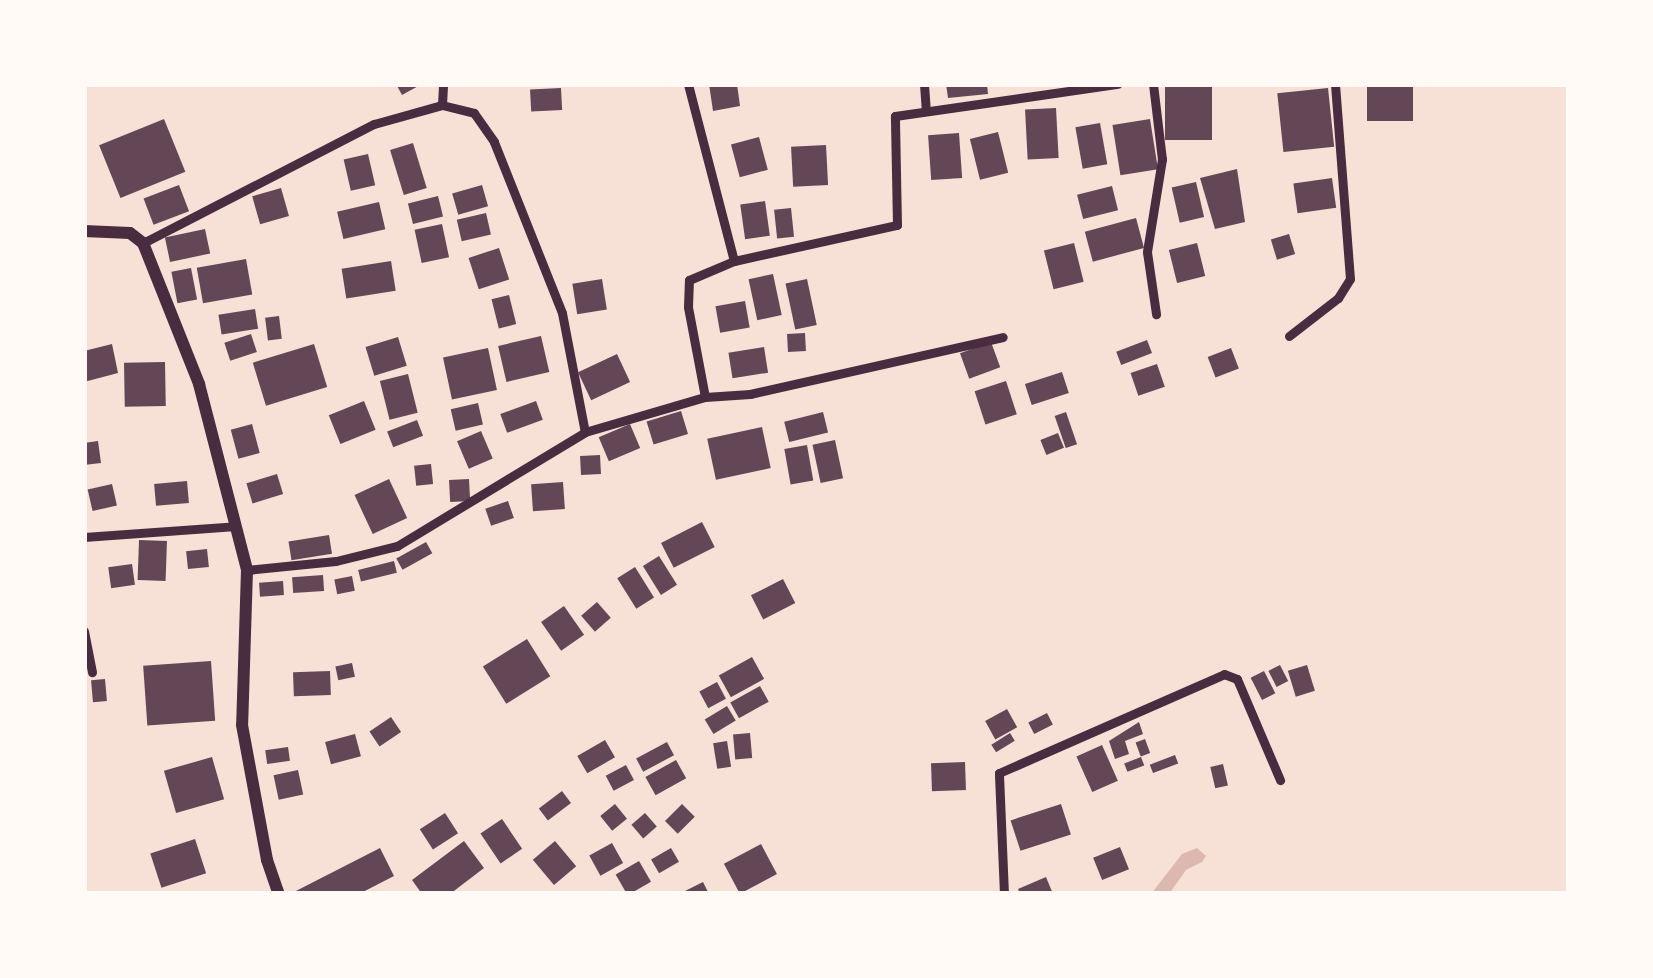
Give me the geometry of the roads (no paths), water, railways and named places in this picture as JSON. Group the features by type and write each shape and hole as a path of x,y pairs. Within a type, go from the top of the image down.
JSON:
{"main road":[{"path":"84,231 130,232 143,243 199,384 248,570 242,724 267,860 279,894"}],"street":[{"path":"442,105 443,84"},
{"path":"688,84 734,261"},
{"path":"924,84 926,111"},
{"path":"705,397 688,307 689,280 734,261 897,225 895,116 1118,84"},
{"path":"1153,84 1162,176 1147,252 1156,314"},
{"path":"1289,336 1338,298 1349,279 1335,84"},
{"path":"143,243 328,143 374,124 442,105 474,113 494,142 562,313 585,432"},
{"path":"248,570 336,561 398,546 585,432 705,397 750,394 1003,337"},
{"path":"84,537 236,526"},
{"path":"84,631 92,672"},
{"path":"1004,894 999,772 1224,674 1238,679 1280,781"}]}
